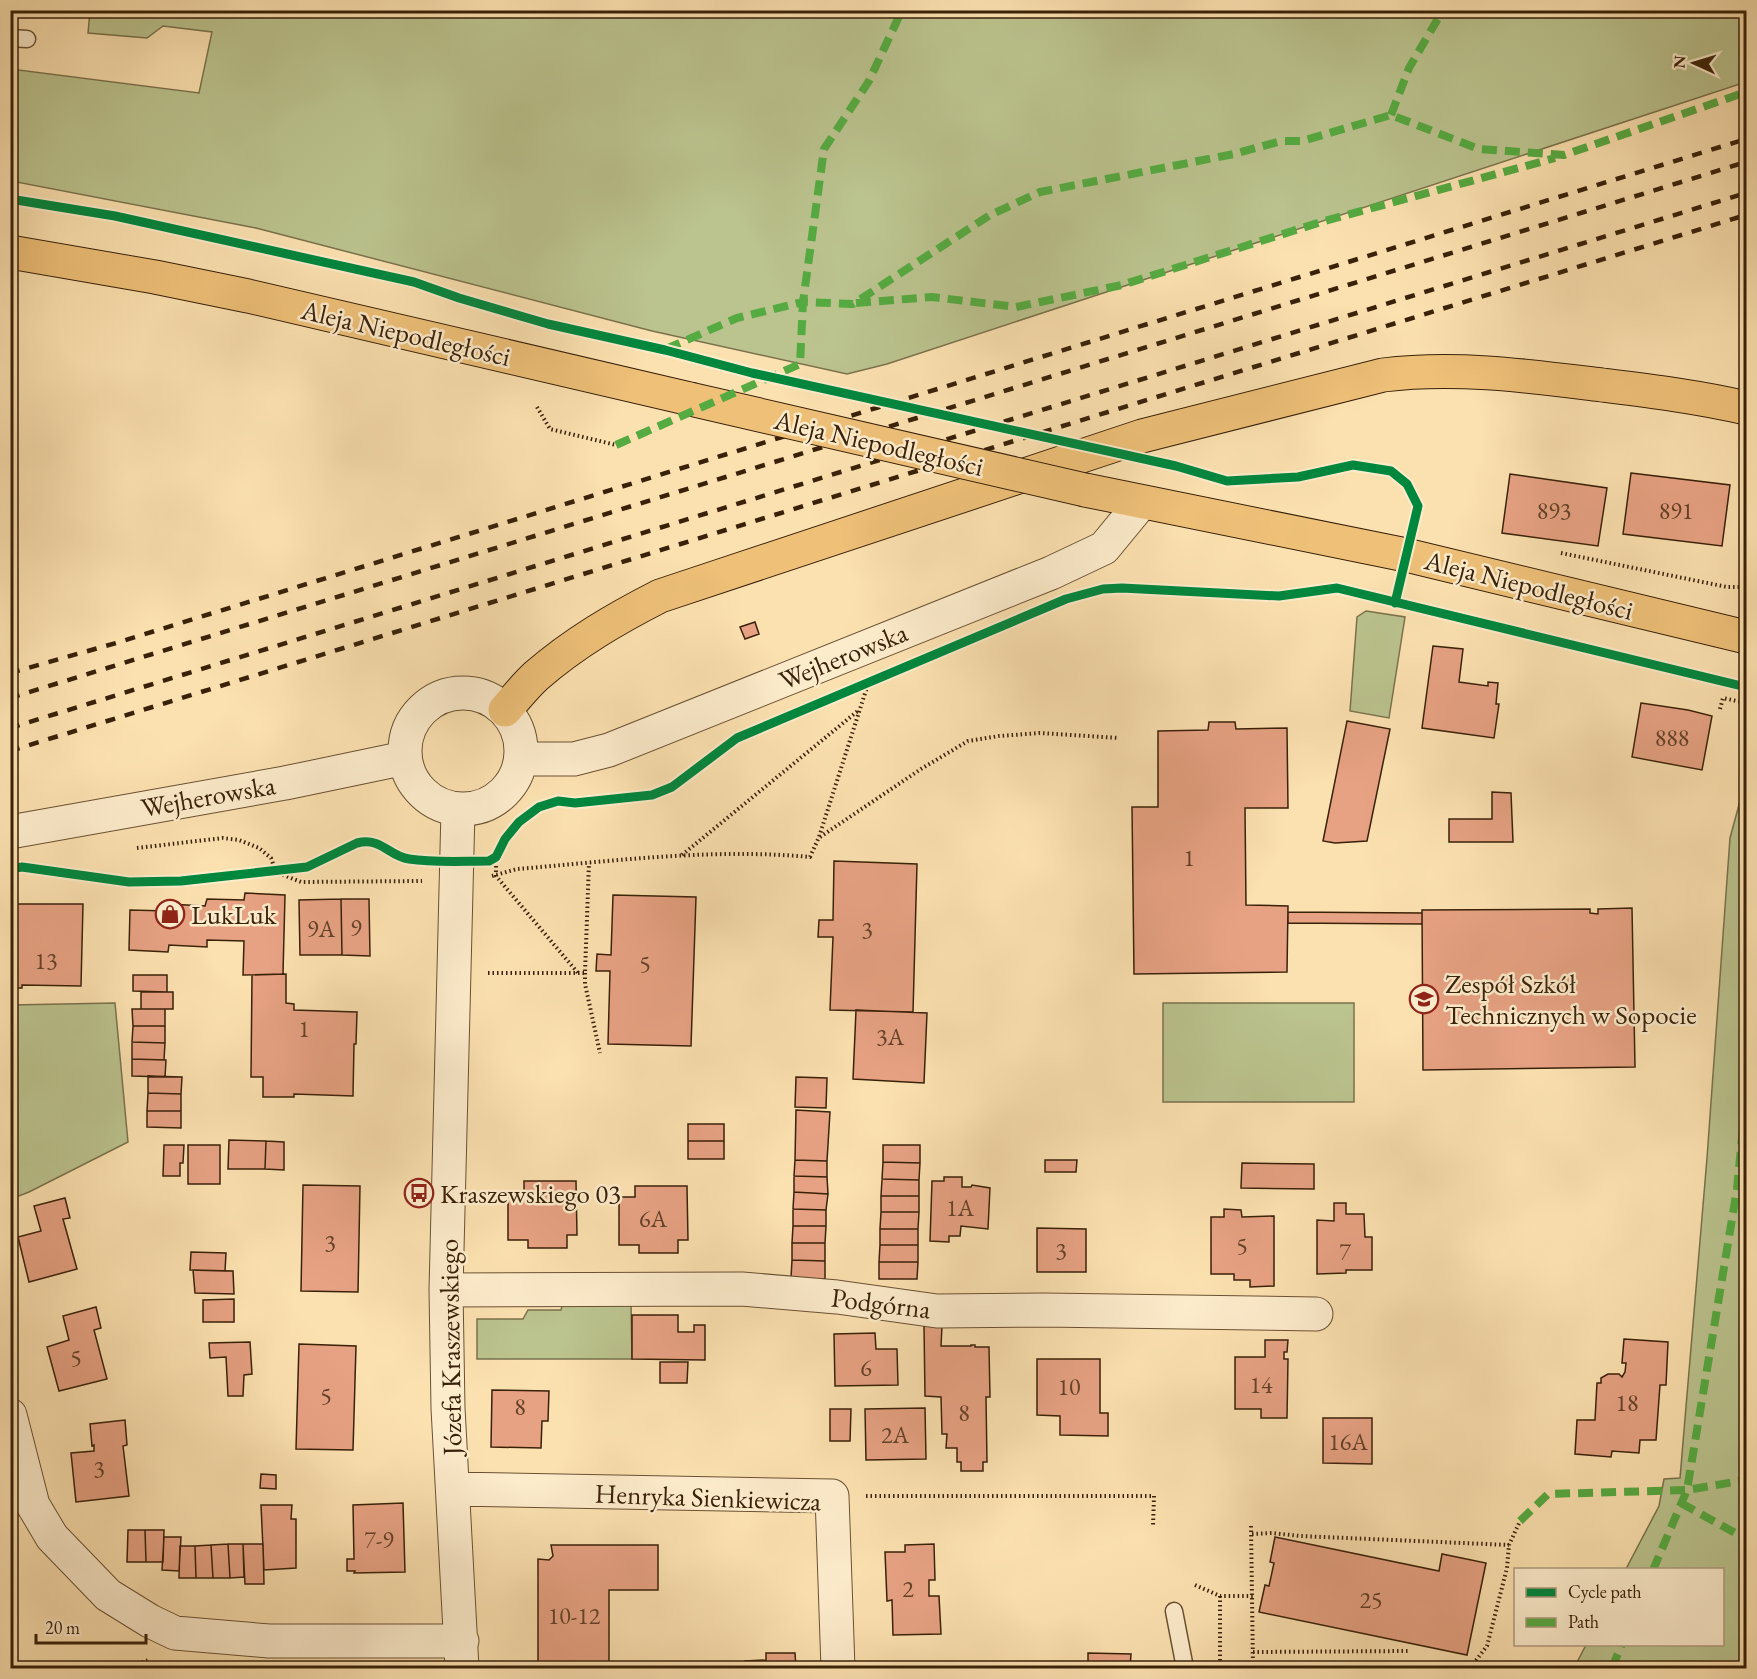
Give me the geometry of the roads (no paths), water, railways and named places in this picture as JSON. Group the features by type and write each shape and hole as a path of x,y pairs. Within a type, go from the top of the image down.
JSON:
{"main road":[{"name":"Aleja Niepodległości","path":"10,252 155,277 259,299 1141,503 1378,549 1746,638"},
{"path":"505,710 535,677 581,640 660,596 1142,436 1383,375 1449,370 1541,378 1659,393 1746,408"}],"street":[{"name":"Wejherowska","path":"521,759 574,759 609,750 1051,573 1104,548 1141,503"},
{"path":"456,693 474,693 491,699 505,710 514,721 522,746 516,776 506,791 492,802 476,808 458,810 439,805 422,793 411,779 405,758 405,740 411,722 423,708 438,698 456,693"},
{"name":"Wejherowska","path":"10,832 285,783 405,758"},
{"name":"Józefa Kraszewskiego","path":"458,810 446,1290 448,1407 462,1655"},
{"name":"Podgórna","path":"446,1290 742,1289 837,1297 937,1311 1044,1310 1316,1314"},
{"path":"10,1415 17,1472 52,1537 108,1595 150,1621 175,1633 462,1655"},
{"name":"Henryka Sienkiewicza","path":"453,1489 832,1496 838,1668"}],"lane":[{"path":"1174,1611 1185,1668"}],"railway":[{"path":"10,673 116,643 1746,139"},
{"path":"10,698 1746,162"},
{"path":"10,728 1746,193"},
{"path":"10,751 1746,215"}],"place":[{"name":"LukLuk","path":"170,914"},
{"name":"Zespół Szkół Technicznych w Sopocie","path":"1424,999"},
{"name":"Kraszewskiego 03","path":"419,1193"}]}
